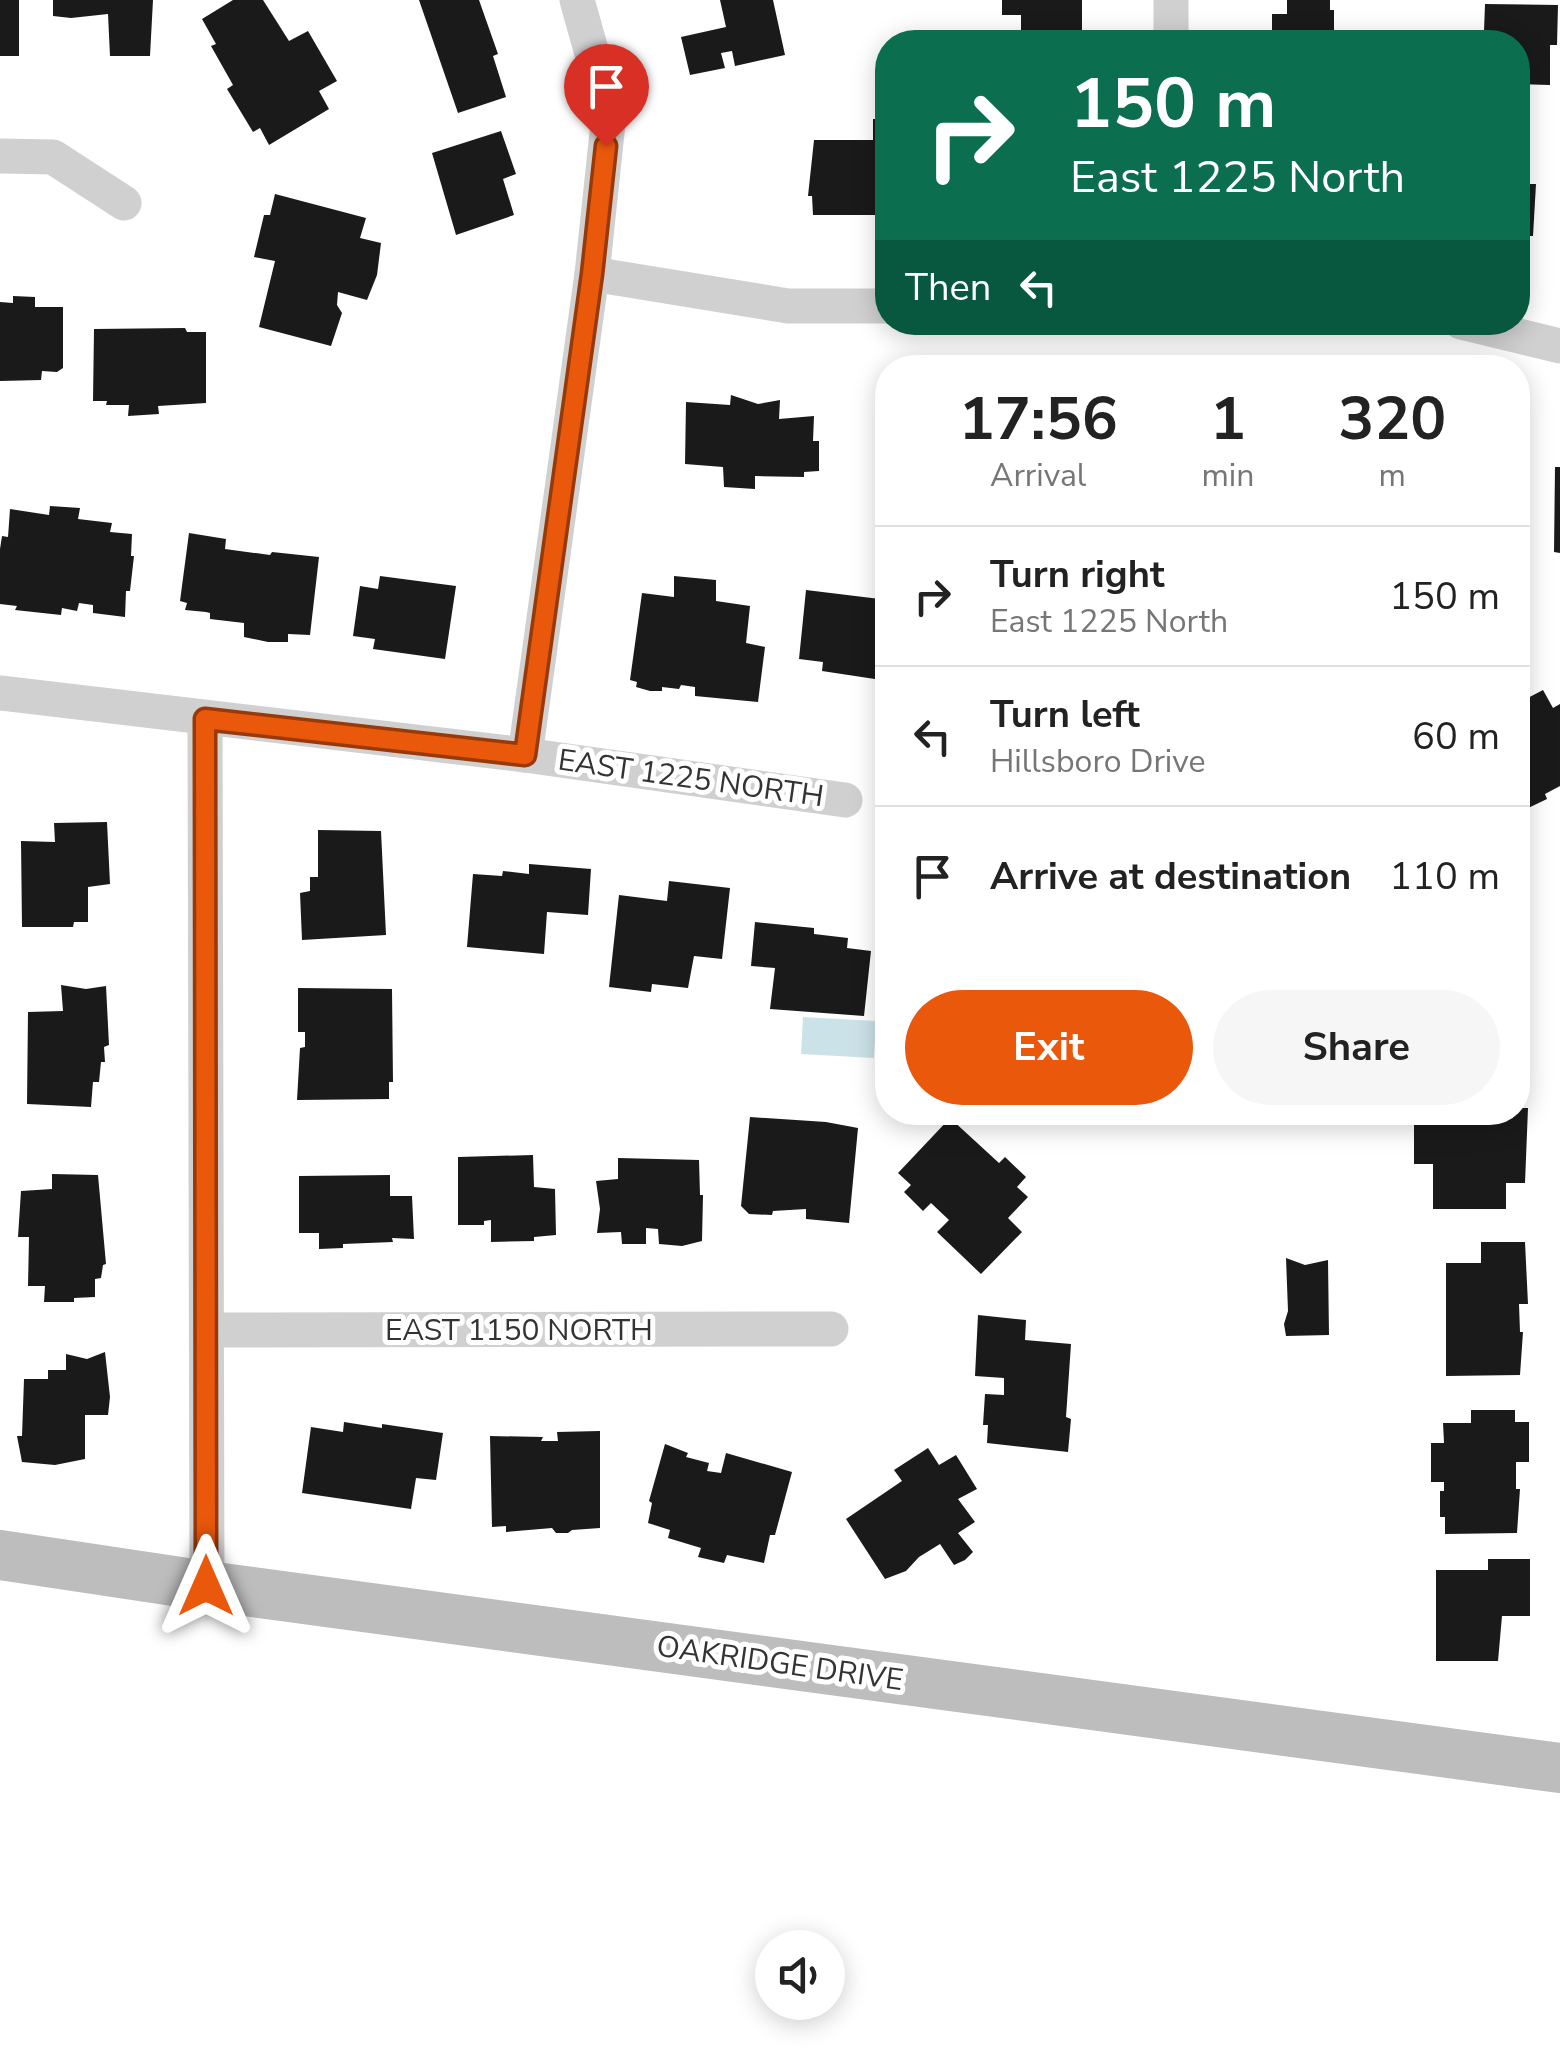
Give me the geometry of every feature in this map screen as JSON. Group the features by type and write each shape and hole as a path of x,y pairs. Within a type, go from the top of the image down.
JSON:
{"street":[{"path":"525,755 592,274 610,114 577,0"},
{"path":"1170,0 1170,30"},
{"path":"0,156 53,156 124,202"},
{"path":"592,274 788,306 875,306"},
{"path":"1515,335 1560,346"},
{"name":"EAST 1225 NORTH","path":"0,694 525,755 846,800"},
{"path":"205,719 206,1586"},
{"name":"EAST 1150 NORTH","path":"208,1330 831,1329"},
{"name":"OAKRIDGE DRIVE","path":"0,1555 1560,1768"}],"water":[{"path":"803,1017 875,1021 874,1058 801,1054"}],"building":[{"path":"0,0 19,0 19,56 0,56"},
{"path":"53,0 153,0 150,56 110,56 108,14 53,16"},
{"path":"233,0 263,0 289,41 308,31 337,81 319,91 329,109 269,145 260,128 253,132 227,89 233,85 211,46 216,44 202,19"},
{"path":"419,0 479,0 498,54 493,56 506,97 458,113"},
{"path":"720,0 773,0 785,55 735,66 732,51 721,53 725,68 690,75 681,37 726,27"},
{"path":"1002,0 1082,0 1082,30 1021,30 1021,15 1002,15"},
{"path":"1287,0 1330,0 1334,30 1272,30 1272,14 1287,14"},
{"path":"1485,4 1558,5 1557,45 1550,45 1550,85 1530,84 1530,30 1484,30"},
{"path":"875,119 875,215 813,215 812,196 808,196 814,140 873,140"},
{"path":"501,131 516,174 503,179 514,215 456,235 432,153"},
{"path":"1530,184 1536,184 1533,236"},
{"path":"275,194 366,218 360,238 381,243 377,275 367,300 338,292 337,305 342,313 331,346 259,327 275,261 254,257 264,215 270,215"},
{"path":"13,296 35,297 35,307 63,307 63,368 57,372 42,371 41,380 0,381 0,302 13,303"},
{"path":"185,328 187,332 206,332 206,403 158,406 159,414 128,416 129,405 93,401 94,329"},
{"path":"731,395 758,404 780,400 779,419 814,416 813,441 819,441 819,471 804,472 804,477 755,476 755,489 724,487 723,467 685,464 686,402 730,405"},
{"path":"1555,467 1560,467 1560,553 1554,552"},
{"path":"50,506 80,508 78,519 112,523 110,532 132,534 134,556 125,617 93,613 93,605 79,603 77,611 62,608 61,615 15,610 17,606 0,604 0,549 2,536 8,537 10,509 49,515"},
{"path":"189,533 226,539 225,549 319,557 310,635 288,634 288,642 268,642 244,637 244,623 210,619 210,613 185,610 187,603 180,601"},
{"path":"380,576 456,586 445,659 373,649 375,639 353,636 360,586 378,589"},
{"path":"674,576 716,580 716,601 750,606 746,643 765,647 758,702 695,696 695,687 681,685 679,689 662,687 662,691 650,691 636,687 637,682 630,680 642,593 674,597"},
{"path":"806,590 875,598 875,679 822,671 823,662 799,659"},
{"path":"1543,690 1553,708 1560,704 1560,786 1545,794 1547,799 1530,807 1530,697"},
{"path":"107,822 110,884 88,887 88,922 74,922 73,927 22,927 21,841 55,842 54,823"},
{"path":"318,830 381,831 386,935 302,940 300,893 310,891 310,877 318,877"},
{"path":"529,864 591,869 588,915 547,912 544,954 467,947 473,874 529,874"},
{"path":"669,881 730,888 722,959 694,956 688,988 652,984 651,992 609,987 619,895 667,901"},
{"path":"755,922 814,928 814,934 848,938 847,948 871,951 864,1016 770,1009 775,968 751,966"},
{"path":"61,985 86,989 106,986 109,1045 104,1047 105,1062 101,1062 99,1082 93,1082 91,1107 27,1104 28,1012 63,1011"},
{"path":"298,988 392,989 393,1082 389,1082 389,1099 297,1100 300,1048 305,1047 305,1032 298,1032"},
{"path":"750,1117 858,1128 849,1223 806,1219 806,1209 773,1211 772,1215 749,1214 741,1206"},
{"path":"943,1125 958,1125 999,1163 1005,1157 1026,1177 1017,1187 1028,1197 1008,1218 1022,1232 981,1274 937,1232 949,1220 931,1203 923,1211 904,1192 911,1185 898,1173"},
{"path":"1414,1125 1527,1125 1525,1183 1506,1183 1506,1209 1433,1209 1433,1164 1414,1164"},
{"path":"533,1155 534,1187 555,1189 556,1235 534,1237 534,1241 491,1242 491,1220 484,1221 484,1225 458,1225 458,1157"},
{"path":"618,1158 699,1160 702,1241 682,1246 659,1244 658,1229 646,1228 646,1244 622,1244 621,1232 597,1233 600,1209 596,1181 618,1179"},
{"path":"52,1174 98,1175 106,1264 101,1278 95,1279 95,1297 44,1302 45,1286 28,1286 29,1237 18,1237 21,1191 52,1189"},
{"path":"390,1175 390,1196 412,1196 414,1239 392,1238 393,1242 319,1249 319,1233 299,1233 299,1176"},
{"path":"1481,1242 1525,1242 1528,1304 1519,1304 1523,1332 1520,1375 1446,1376 1446,1263 1481,1263"},
{"path":"1286,1258 1305,1265 1328,1260 1329,1335 1286,1336"},
{"path":"978,1315 1026,1320 1025,1340 1071,1344 1068,1452 987,1443 988,1425 983,1425 985,1394 1004,1395 1004,1378 975,1376"},
{"path":"105,1352 108,1415 85,1415 85,1459 55,1465 22,1462 17,1436 22,1436 24,1379 48,1379 48,1370 66,1370 66,1354 87,1359"},
{"path":"1471,1410 1515,1410 1515,1422 1529,1422 1529,1462 1516,1462 1516,1489 1520,1489 1517,1533 1445,1534 1445,1517 1440,1517 1444,1482 1431,1482 1431,1443 1444,1443 1443,1423 1471,1423"},
{"path":"344,1422 443,1433 436,1480 416,1478 411,1509 302,1493 311,1427 343,1432"},
{"path":"600,1431 600,1528 556,1533 552,1528 506,1532 506,1526 492,1527 490,1436 558,1441 557,1432"},
{"path":"665,1444 688,1453 686,1457 709,1463 707,1471 721,1473 726,1453 792,1472 764,1563 727,1555 724,1563 698,1557 701,1548 668,1538 670,1530 648,1523 652,1503 649,1501"},
{"path":"928,1448 939,1465 956,1455 977,1489 958,1499 975,1522 958,1533 973,1552 954,1565 940,1544 906,1571 885,1579 846,1519 902,1481 894,1470"},
{"path":"1488,1559 1530,1559 1530,1616 1502,1616 1498,1661 1436,1661 1436,1570 1488,1570"}],"route":[{"path":"206,1586 205,719 525,755 606,146"}]}
